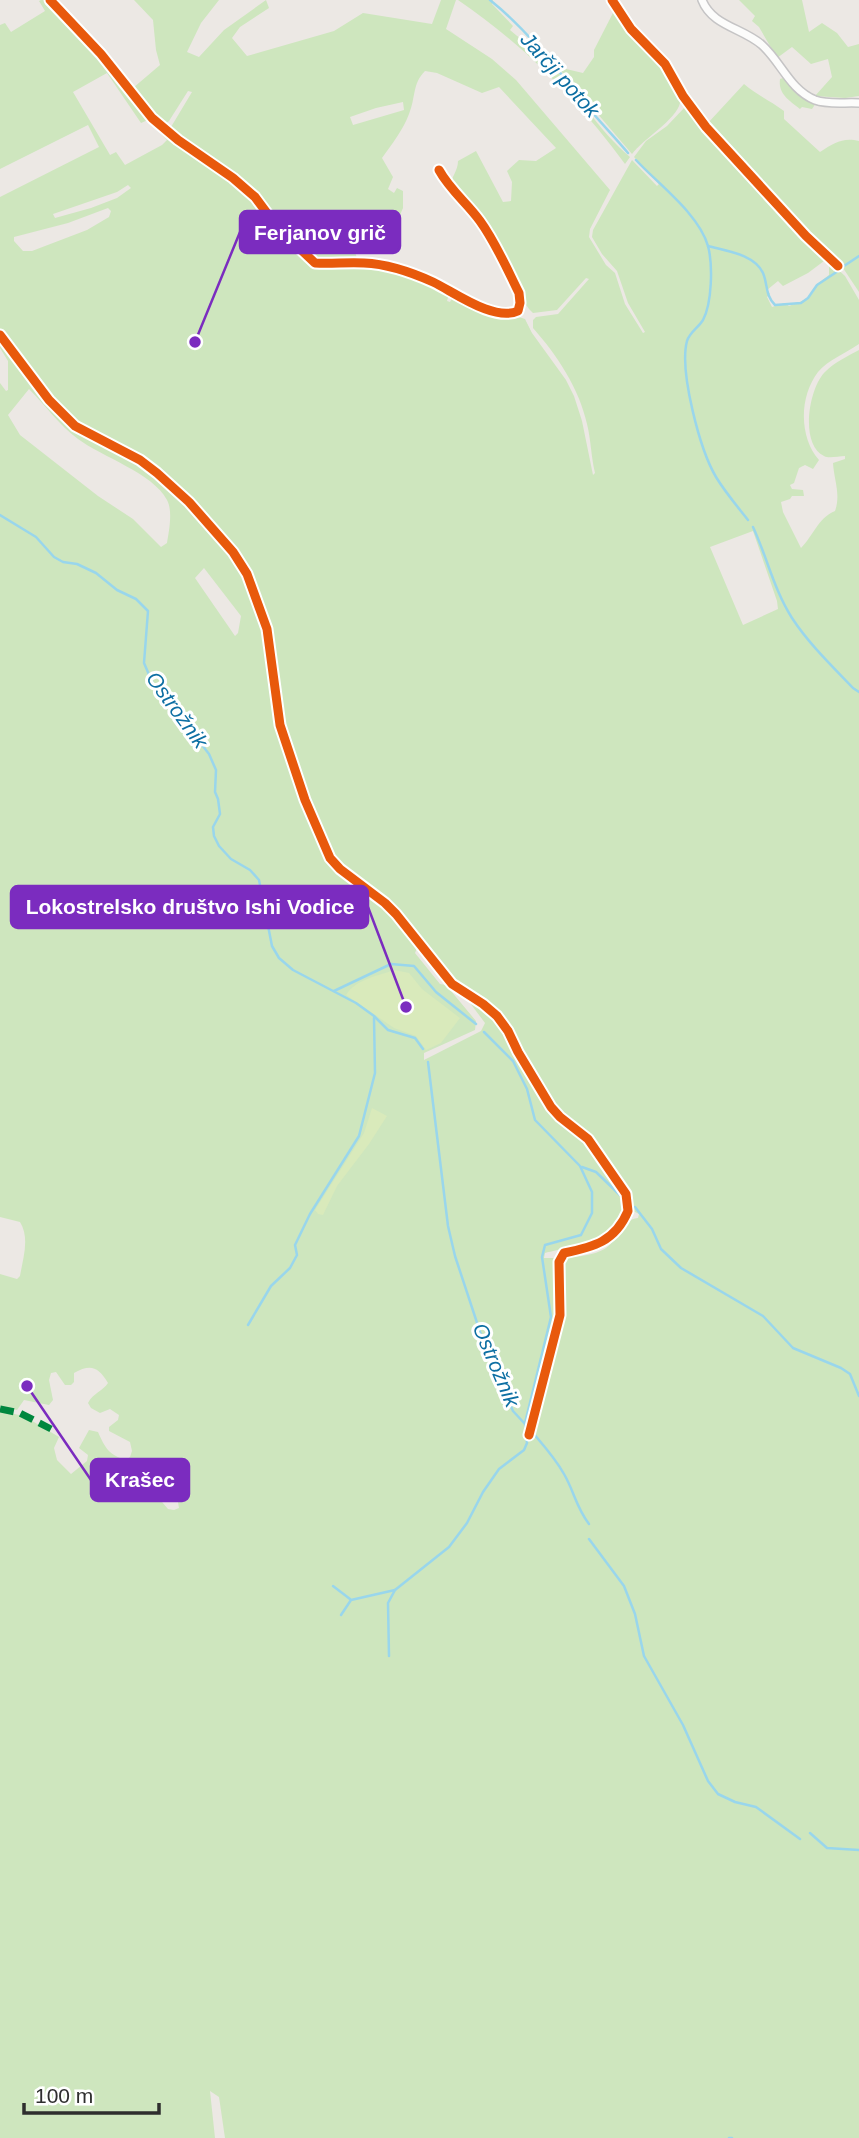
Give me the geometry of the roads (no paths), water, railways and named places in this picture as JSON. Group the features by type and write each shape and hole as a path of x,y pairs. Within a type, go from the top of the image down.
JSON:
{"street":[{"path":"50,0 115,70 152,118 255,197 278,228 315,263 366,263 395,268 412,273 499,314 518,311 519,293 491,238 480,219 448,186 439,170"},
{"path":"612,0 631,29 665,64 683,96 706,127 799,228 838,266"},
{"path":"702,0 713,17 763,46 785,75 806,94 829,103 859,103"},
{"path":"0,335 49,400 75,426 140,460 158,473 189,502 233,552 247,574 267,629 280,725 305,800 330,858 396,914 452,984 497,1016 551,1107 588,1139 625,1194 628,1211 616,1230 596,1246 564,1253 559,1262 560,1315 529,1435"}],"waterway":[{"name":"Jarčji potok","path":"490,0 539,47 628,153"},
{"name":"Jarčji potok","path":"636,160 687,211 708,246 710,294 703,320 687,341 685,354 688,390 710,465 723,488 748,520"},
{"name":"Jarčji potok","path":"708,246 739,254 753,261 763,273 768,294 775,305 801,303 817,285 838,271"},
{"name":"Jarčji potok","path":"844,266 859,256"},
{"name":"Ostrožnik","path":"0,515 36,537 54,557 96,573 117,590 136,599 148,611 144,663 153,684 164,691 167,700 209,754 216,770 215,792 220,814 213,827 214,836 231,859 250,870 259,880 272,946 279,958 293,970 356,1003 388,1030 415,1038 423,1049"},
{"name":"Jarčji potok","path":"753,527 780,596 792,618 821,655 859,692"},
{"path":"334,991 391,964 414,966 436,992 476,1024"},
{"path":"248,1325 271,1286 290,1268 297,1255 295,1245 310,1214 359,1136 375,1073 374,1018"},
{"path":"484,1032 513,1061 527,1089 535,1120 580,1166 592,1192 592,1213 581,1235 545,1245 542,1257 551,1317 525,1423"},
{"name":"Ostrožnik","path":"389,1656 388,1603 395,1590 449,1547 467,1523 499,1469 524,1450 527,1443 525,1424 513,1411 487,1353 455,1256 448,1226 428,1062"},
{"path":"582,1167 596,1172 623,1198"},
{"path":"635,1207 652,1229 661,1249 681,1268 763,1316 793,1348 850,1374 859,1396"},
{"path":"533,1433 561,1468 589,1524"},
{"path":"589,1539 624,1586 635,1614 644,1656 683,1725 708,1781 718,1794 756,1807 800,1839"},
{"path":"333,1586 350,1599"},
{"path":"341,1615 351,1600 395,1590"},
{"path":"810,1833 827,1848 859,1850"}],"place":[{"name":"Ferjanov grič","path":"195,342"},
{"name":"Lokostrelsko društvo Ishi Vodice","path":"406,1007"},
{"name":"Krašec","path":"27,1386"}]}
